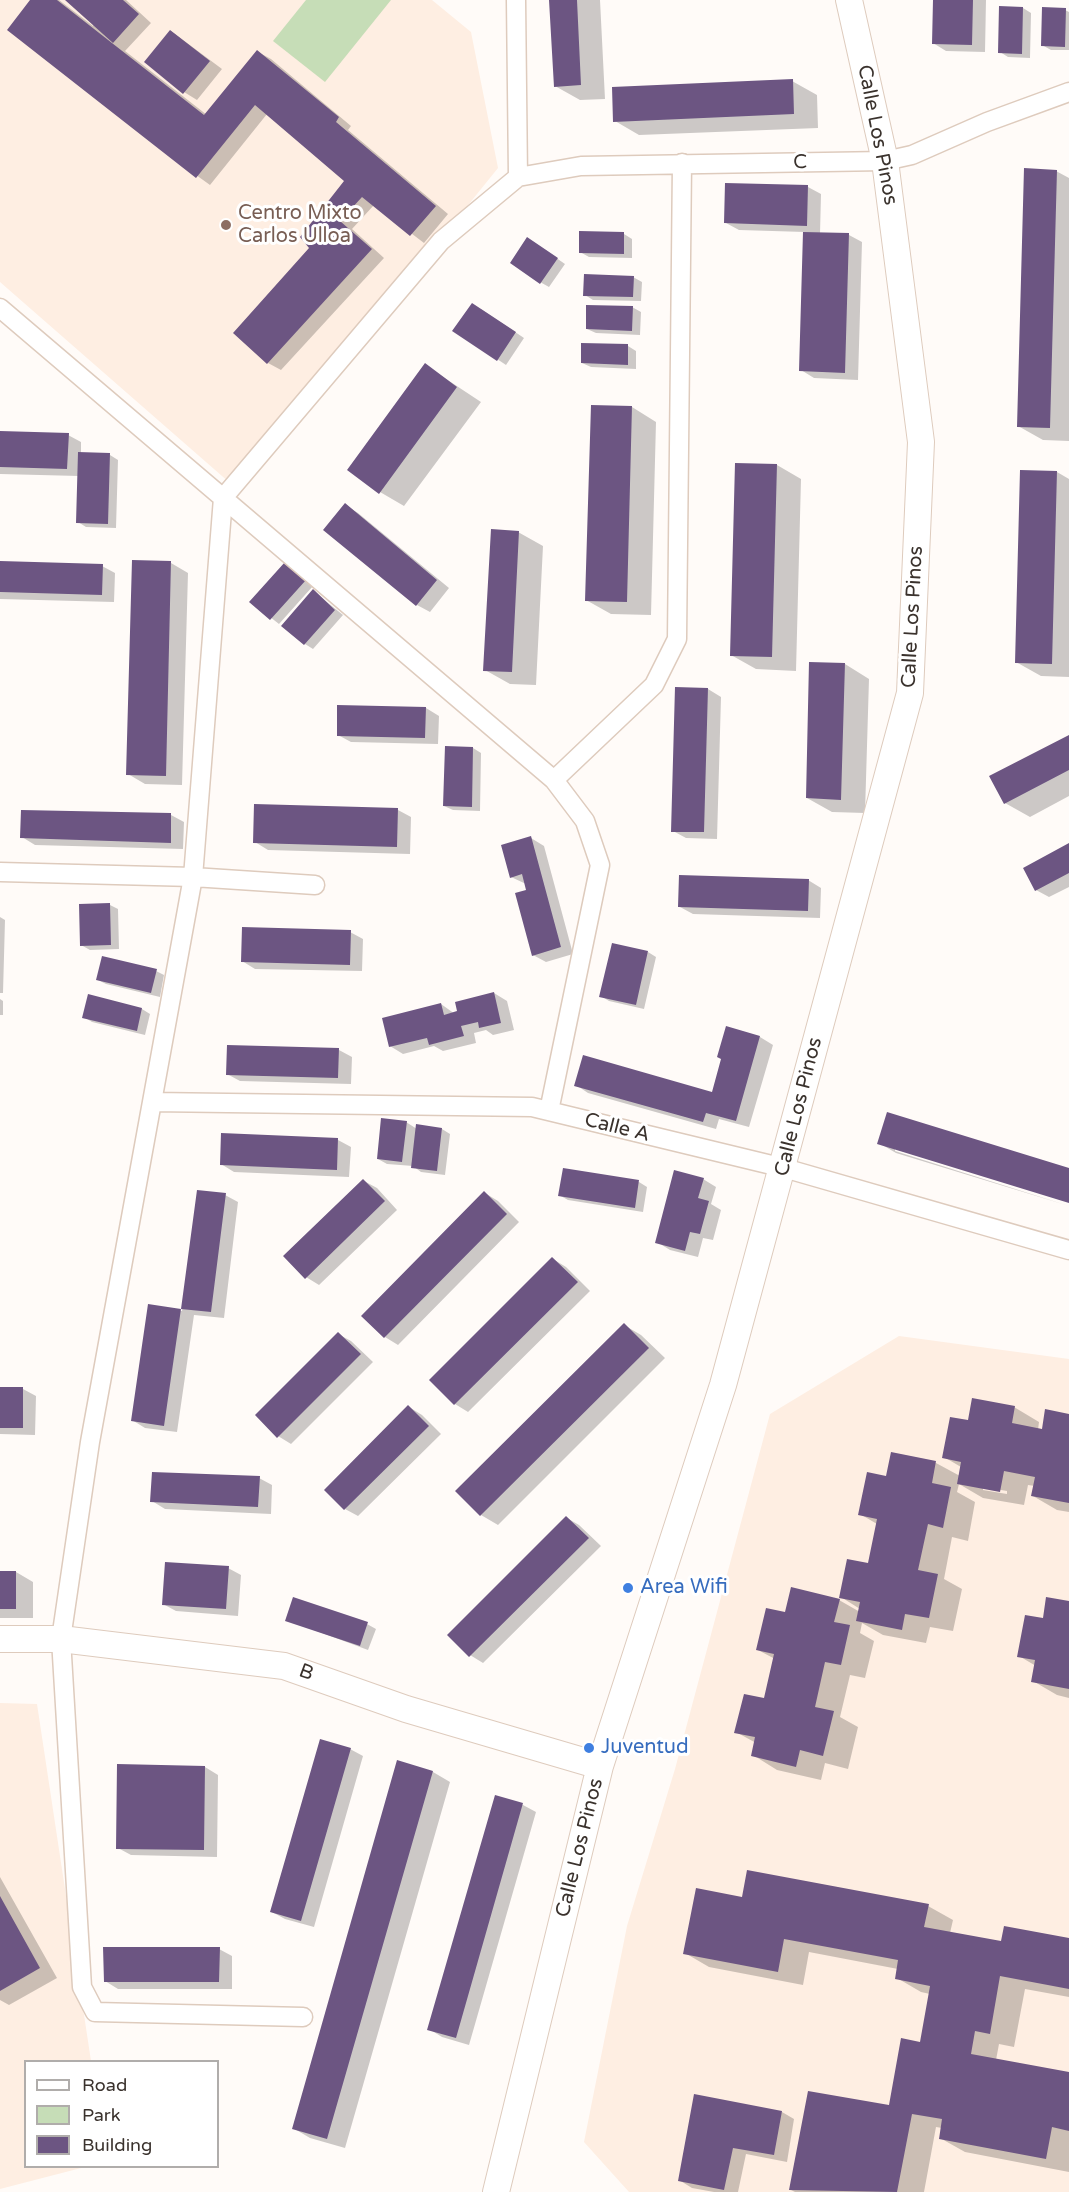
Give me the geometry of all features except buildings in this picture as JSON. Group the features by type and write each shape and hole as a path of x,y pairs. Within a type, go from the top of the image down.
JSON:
{"street":[{"path":"303,2016 95,2012 82,1987 61,1639 90,1442 193,877 223,498 441,241 518,177 516,0"},
{"name":"Calle Los Pinos","path":"496,2192 600,1766 723,1385 784,1168 910,693 921,442 885,161 849,0"},
{"name":"C","path":"518,177 581,166 885,161 912,155 987,122 1069,92"},
{"path":"554,780 654,685 677,639 682,163"},
{"path":"0,308 554,780 585,821 600,865 549,1111"},
{"path":"0,872 193,877 315,885"},
{"name":"Calle A","path":"152,1102 532,1107 784,1168 1069,1250"},
{"name":"B","path":"0,1639 61,1639 284,1666 406,1709 600,1766"}],"shaded area":[{"name":"Centro Mixto Carlos Ulloa","path":"0,0 432,0 471,32 498,168 238,490 0,282"},
{"path":"899,1336 1069,1359 1069,2192 629,2192 584,2142 627,1926 675,1769 770,1414"},
{"path":"0,1703 37,1704 91,2060 24,2060 24,2168 81,2168 0,2189"}],"green space":[{"path":"306,0 391,0 325,82 273,41"}],"place":[{"name":"Centro Mixto Carlos Ulloa","path":"226,225"},
{"name":"Area Wifi","path":"628,1588"},
{"name":"Juventud","path":"589,1748"}]}
